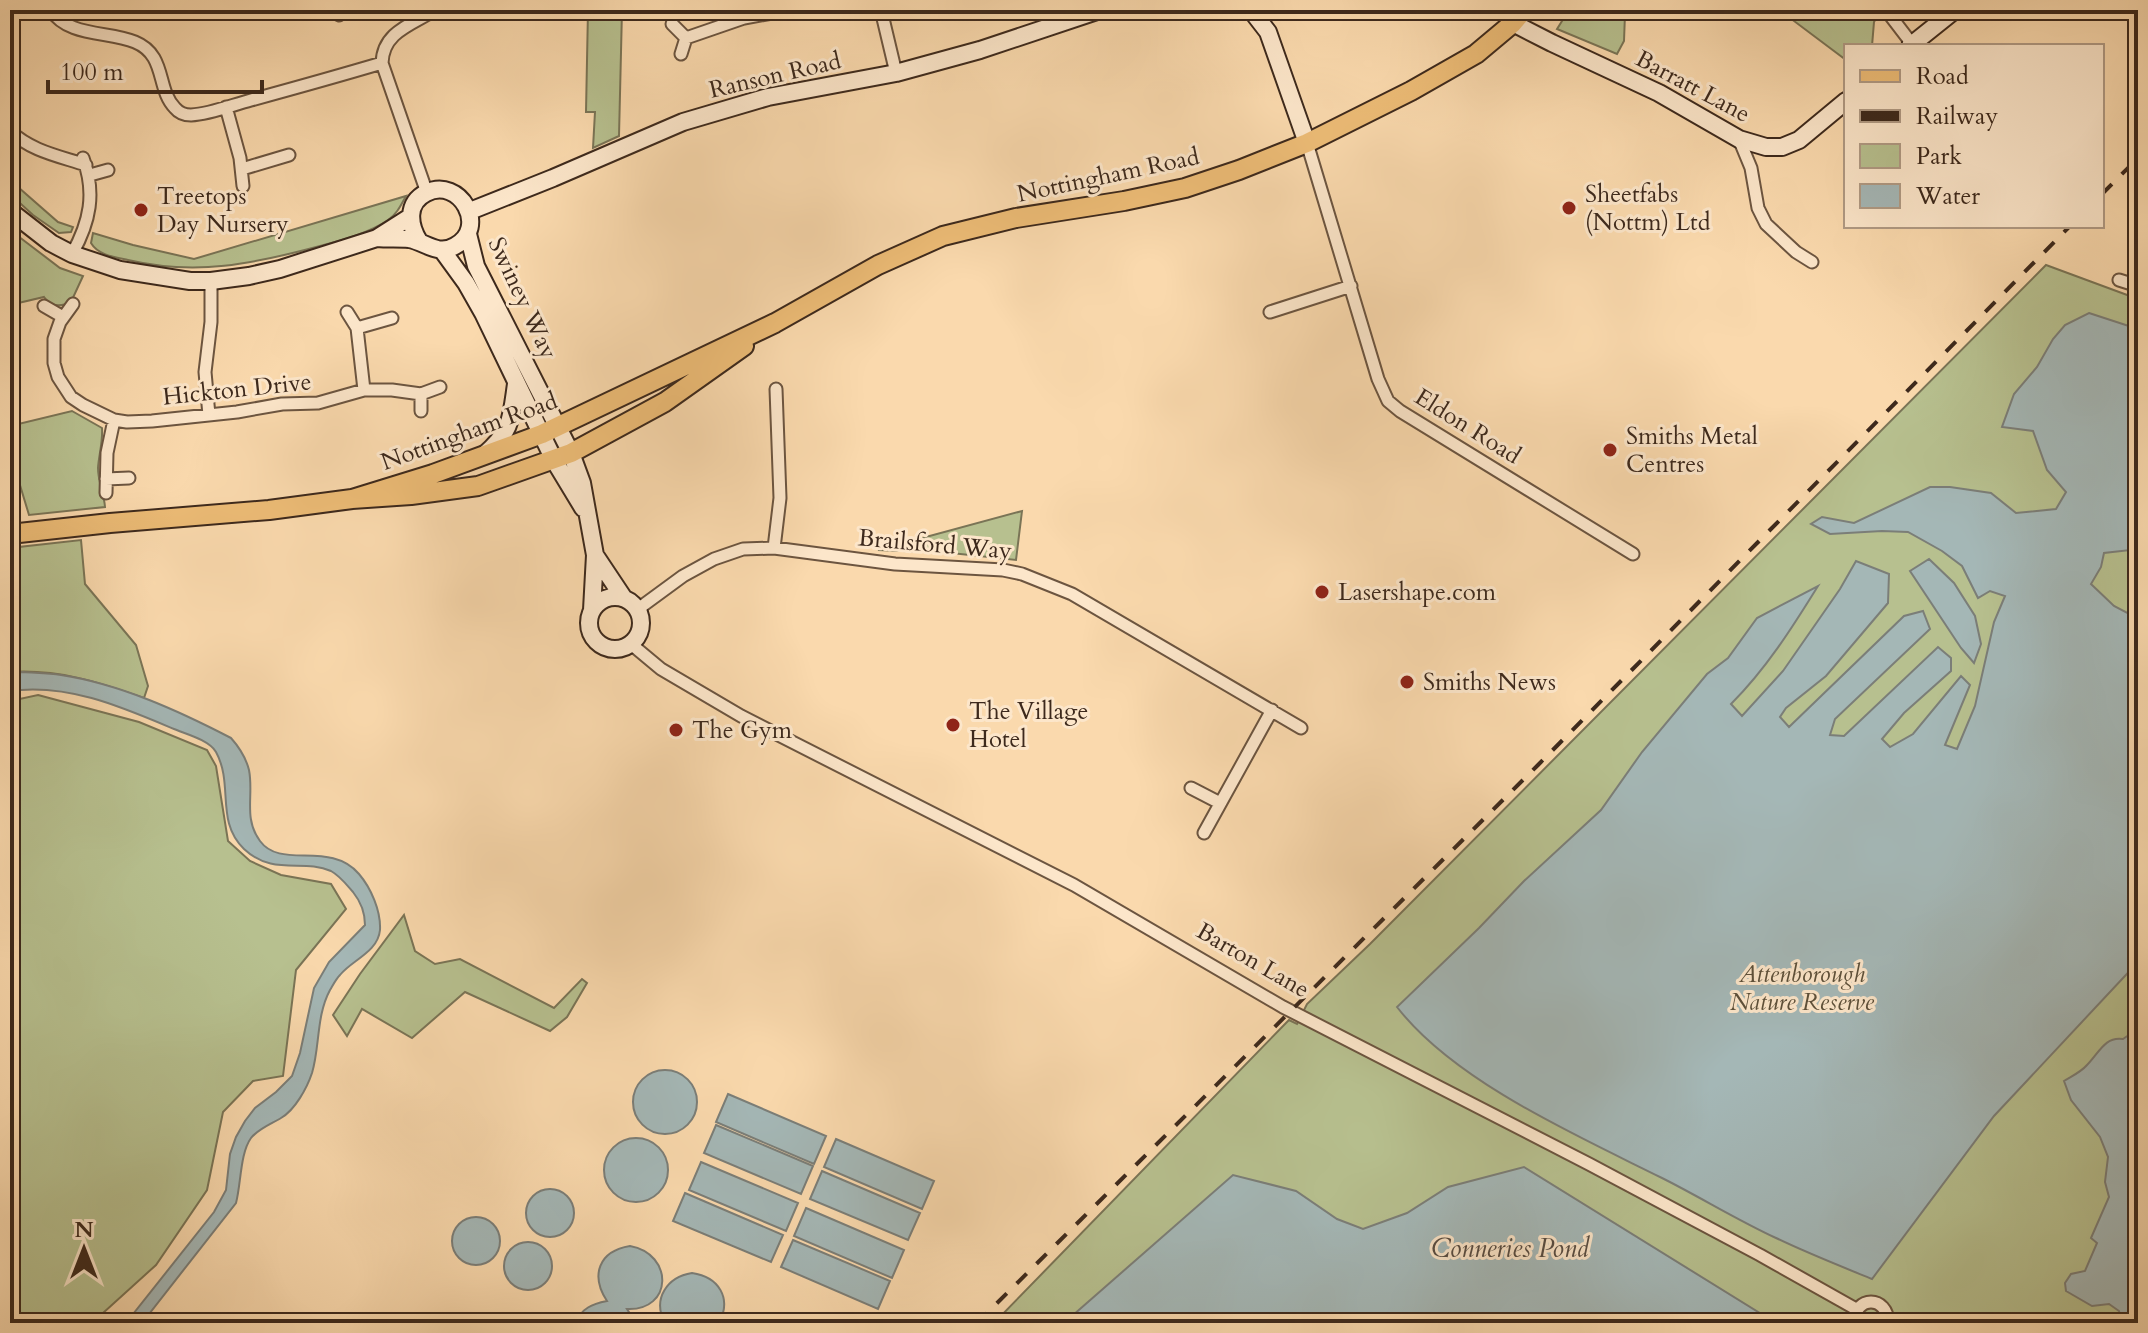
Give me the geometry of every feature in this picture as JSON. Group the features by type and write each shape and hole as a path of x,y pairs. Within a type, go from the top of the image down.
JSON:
{"main road":[{"name":"Nottingham Road","path":"352,499 433,474 550,430 775,323 878,265 943,236 1016,218 1185,188 1307,143 1411,91 1476,54 1518,16"},
{"name":"Nottingham Road","path":"10,534 269,510 478,486 562,457 665,402 775,323"}],"street":[{"path":"51,10 67,25 137,43 149,51 160,70 171,103 177,111 188,115 382,63"},
{"path":"427,193 382,63 387,40 420,14 435,10"},
{"path":"681,54 686,38 742,14 789,10"},
{"path":"881,10 896,73"},
{"name":"Ranson Road","path":"470,211 683,122 768,97 896,73 980,50 1100,10"},
{"path":"1251,10 1268,32 1307,143"},
{"path":"1268,32 1270,10"},
{"path":"1886,10 1910,44"},
{"path":"1912,44 1955,10"},
{"name":"Barratt Lane","path":"1518,16 1739,139 1766,147 1782,147 1799,140 1844,103"},
{"path":"672,24 686,38"},
{"path":"226,107 242,169 243,186"},
{"path":"10,131 39,150 108,170"},
{"path":"1739,139 1751,168 1758,208 1766,224 1796,252 1812,262"},
{"name":"Eldon Road","path":"1307,143 1378,379 1388,401 1633,554"},
{"path":"1751,168 1766,147"},
{"path":"242,169 289,155"},
{"path":"72,254 89,213 86,166"},
{"path":"442,250 429,248 419,241 412,230 410,217 413,207 427,193 440,189 463,199 470,211 468,234"},
{"path":"10,211 51,243 72,254 132,273 190,281 249,276 280,269 377,238 410,217"},
{"name":"Swiney Way","path":"468,234 457,245 442,250 466,283 516,384 550,430"},
{"name":"Swiney Way","path":"468,234 476,266 525,359 562,457"},
{"path":"377,238 419,241"},
{"path":"2119,280 2138,286"},
{"path":"209,415 205,372 211,331 211,281"},
{"path":"1270,312 1351,286"},
{"name":"Hickton Drive","path":"73,304 63,317 54,339 54,363 63,387 71,397 114,420 152,421 282,404 318,403 364,390 421,394 440,387"},
{"path":"44,306 63,317"},
{"path":"347,312 357,328 364,390"},
{"path":"357,328 392,318"},
{"name":"Swiney Way","path":"483,456 504,435 510,421 516,384"},
{"path":"774,548 780,498 776,389"},
{"path":"421,394 421,411"},
{"path":"106,493 107,453 114,420"},
{"path":"562,457 582,483 595,555 592,610 588,625 596,641 610,649 618,649 631,644 639,635 642,623 638,609 623,597 595,555"},
{"path":"106,479 129,478"},
{"name":"Brailsford Way","path":"638,609 683,576 714,559 743,549 774,548 895,564 980,567 1022,574 1072,594 1301,728"},
{"path":"592,610 598,602 623,597"},
{"name":"Barton Lane","path":"631,644 661,669 741,716 1074,885 1283,1007 1562,1150 1856,1309 1867,1302 1876,1303 1886,1310 1888,1323"},
{"path":"1204,833 1272,710"},
{"path":"1191,788 1220,803"},
{"path":"1854,1323 1856,1309"}],"green space":[{"path":"588,10 622,10 619,136 593,148 595,112 586,112"},
{"path":"1569,10 1613,10 1625,14 1624,41 1617,54 1557,29"},
{"path":"1791,10 1876,10 1879,13 1874,22 1872,44 1844,44 1844,58 1786,15"},
{"path":"10,180 58,222 73,227 71,232 59,233 33,215 10,194"},
{"path":"406,196 391,218 381,225 337,241 248,263 201,267 153,265 107,255 91,243 93,233 194,259"},
{"path":"10,230 60,268 83,276 71,302 56,305 44,297 10,305"},
{"name":"Attenborough Nature Reserve","path":"2046,265 2138,299 2138,1323 994,1323 1286,1023 1289,1020 1297,1024 1307,1004"},
{"path":"72,411 102,428 98,468 105,507 29,515 10,452 10,426"},
{"path":"1022,511 1016,560 878,550"},
{"path":"81,540 85,584 136,645 148,686 144,698 78,678 10,672 10,548"},
{"path":"38,695 139,722 207,750 216,766 228,841 250,861 281,875 331,884 346,909 296,970 283,1076 253,1081 223,1112 207,1190 156,1265 92,1323 10,1323 10,701"},
{"path":"404,915 415,951 435,964 460,959 554,1008 582,979 587,983 567,1017 550,1031 465,992 412,1038 362,1009 347,1036 333,1015"}],"water":[{"path":"2089,313 2138,329 2138,579 2130,550 2104,553 2101,567 2091,584 2114,606 2135,617 2138,614 2138,962 1994,1116 1872,1279 1761,1231 1520,1105 1451,1059 1397,1007 1524,881 1601,810 1642,752 1707,674 1728,658 1757,618 1818,586 1767,662 1731,704 1742,716 1783,671 1856,561 1889,574 1888,603 1826,676 1786,708 1780,717 1789,727 1904,616 1923,611 1930,629 1835,719 1830,735 1844,736 1938,647 1951,658 1951,671 1904,713 1882,739 1890,747 1913,734 1961,676 1970,685 1945,745 1957,749 1975,706 1994,622 2005,596 1990,591 1978,598 1962,566 1908,532 1830,534 1811,524 1822,517 1854,523 1930,487 1991,493 2016,513 2056,509 2066,492 2047,470 2033,431 2002,427 2014,394 2037,367 2053,339 2065,325"},
{"path":"1929,559 1954,583 1975,616 1981,644 1974,663 1910,571"},
{"path":"10,673 56,674 105,685 170,709 231,738 249,770 250,815 260,841 280,854 320,856 347,864 367,886 379,915 380,930 375,944 345,970 330,990 320,1021 310,1079 304,1092 286,1114 251,1138 243,1160 236,1203 142,1323 126,1323 214,1212 226,1190 230,1154 236,1137 255,1108 292,1076 314,988 329,962 365,925 364,916 356,896 331,871 320,867 277,865 244,849 230,827 221,764 208,744 94,699 53,690 10,691"},
{"path":"2138,1021 2138,1323 2115,1323 2121,1320 2119,1311 2109,1304 2092,1306 2066,1291 2065,1283 2071,1274 2085,1271 2097,1243 2091,1238 2109,1197 2105,1182 2108,1157 2100,1137 2071,1100 2064,1081 2085,1067 2111,1040 2123,1039 2136,1030"},
{"path":"659,1070 671,1070 688,1079 695,1090 695,1114 688,1125 671,1134 659,1134 647,1129 638,1120 633,1108 633,1096 638,1084 647,1075"},
{"path":"728,1094 826,1136 814,1164 716,1122"},
{"path":"716,1125 813,1166 801,1194 704,1153"},
{"path":"630,1138 642,1138 659,1147 666,1158 666,1182 659,1193 642,1202 630,1202 618,1197 609,1188 604,1176 604,1164 609,1152 618,1143"},
{"path":"836,1139 934,1181 922,1209 824,1167"},
{"path":"701,1162 798,1203 786,1231 689,1190"},
{"name":"Conneries Pond","path":"1524,1167 1773,1323 1064,1323 1233,1175 1296,1191 1337,1219 1363,1229 1407,1213 1448,1187"},
{"path":"822,1171 920,1213 908,1240 810,1199"},
{"path":"550,1189 559,1190 567,1196 573,1204 573,1222 567,1230 559,1236 550,1237 541,1236 533,1230 527,1222 526,1213 527,1204 533,1196 541,1190"},
{"path":"685,1193 783,1235 771,1262 673,1221"},
{"path":"806,1208 904,1250 892,1278 794,1236"},
{"path":"476,1217 485,1218 493,1224 499,1232 499,1250 493,1258 485,1264 476,1265 467,1264 459,1258 453,1250 452,1241 453,1232 459,1224 467,1218"},
{"path":"793,1240 890,1281 878,1309 781,1267"},
{"path":"528,1242 537,1243 545,1249 551,1257 551,1275 545,1283 537,1289 528,1290 519,1289 511,1283 505,1275 504,1266 505,1257 511,1249 519,1243"},
{"path":"630,1246 644,1251 655,1260 661,1270 660,1292 653,1301 642,1307 627,1309 636,1323 575,1323 588,1308 607,1301 599,1282 600,1266 611,1253"},
{"path":"692,1273 709,1279 720,1290 724,1305 719,1323 665,1323 660,1306 664,1290 675,1279"}],"railway":[{"path":"2104,192 2138,158"},
{"path":"977,1323 1538,765 2068,228"}],"place":[{"name":"Sheetfabs (Nottm) Ltd","path":"1569,208"},
{"name":"Treetops Day Nursery","path":"141,210"},
{"name":"Smiths Metal Centres","path":"1610,450"},
{"name":"Lasershape.com","path":"1322,592"},
{"name":"Smiths News","path":"1407,682"},
{"name":"The Village Hotel","path":"953,725"},
{"name":"The Gym","path":"676,730"}]}
